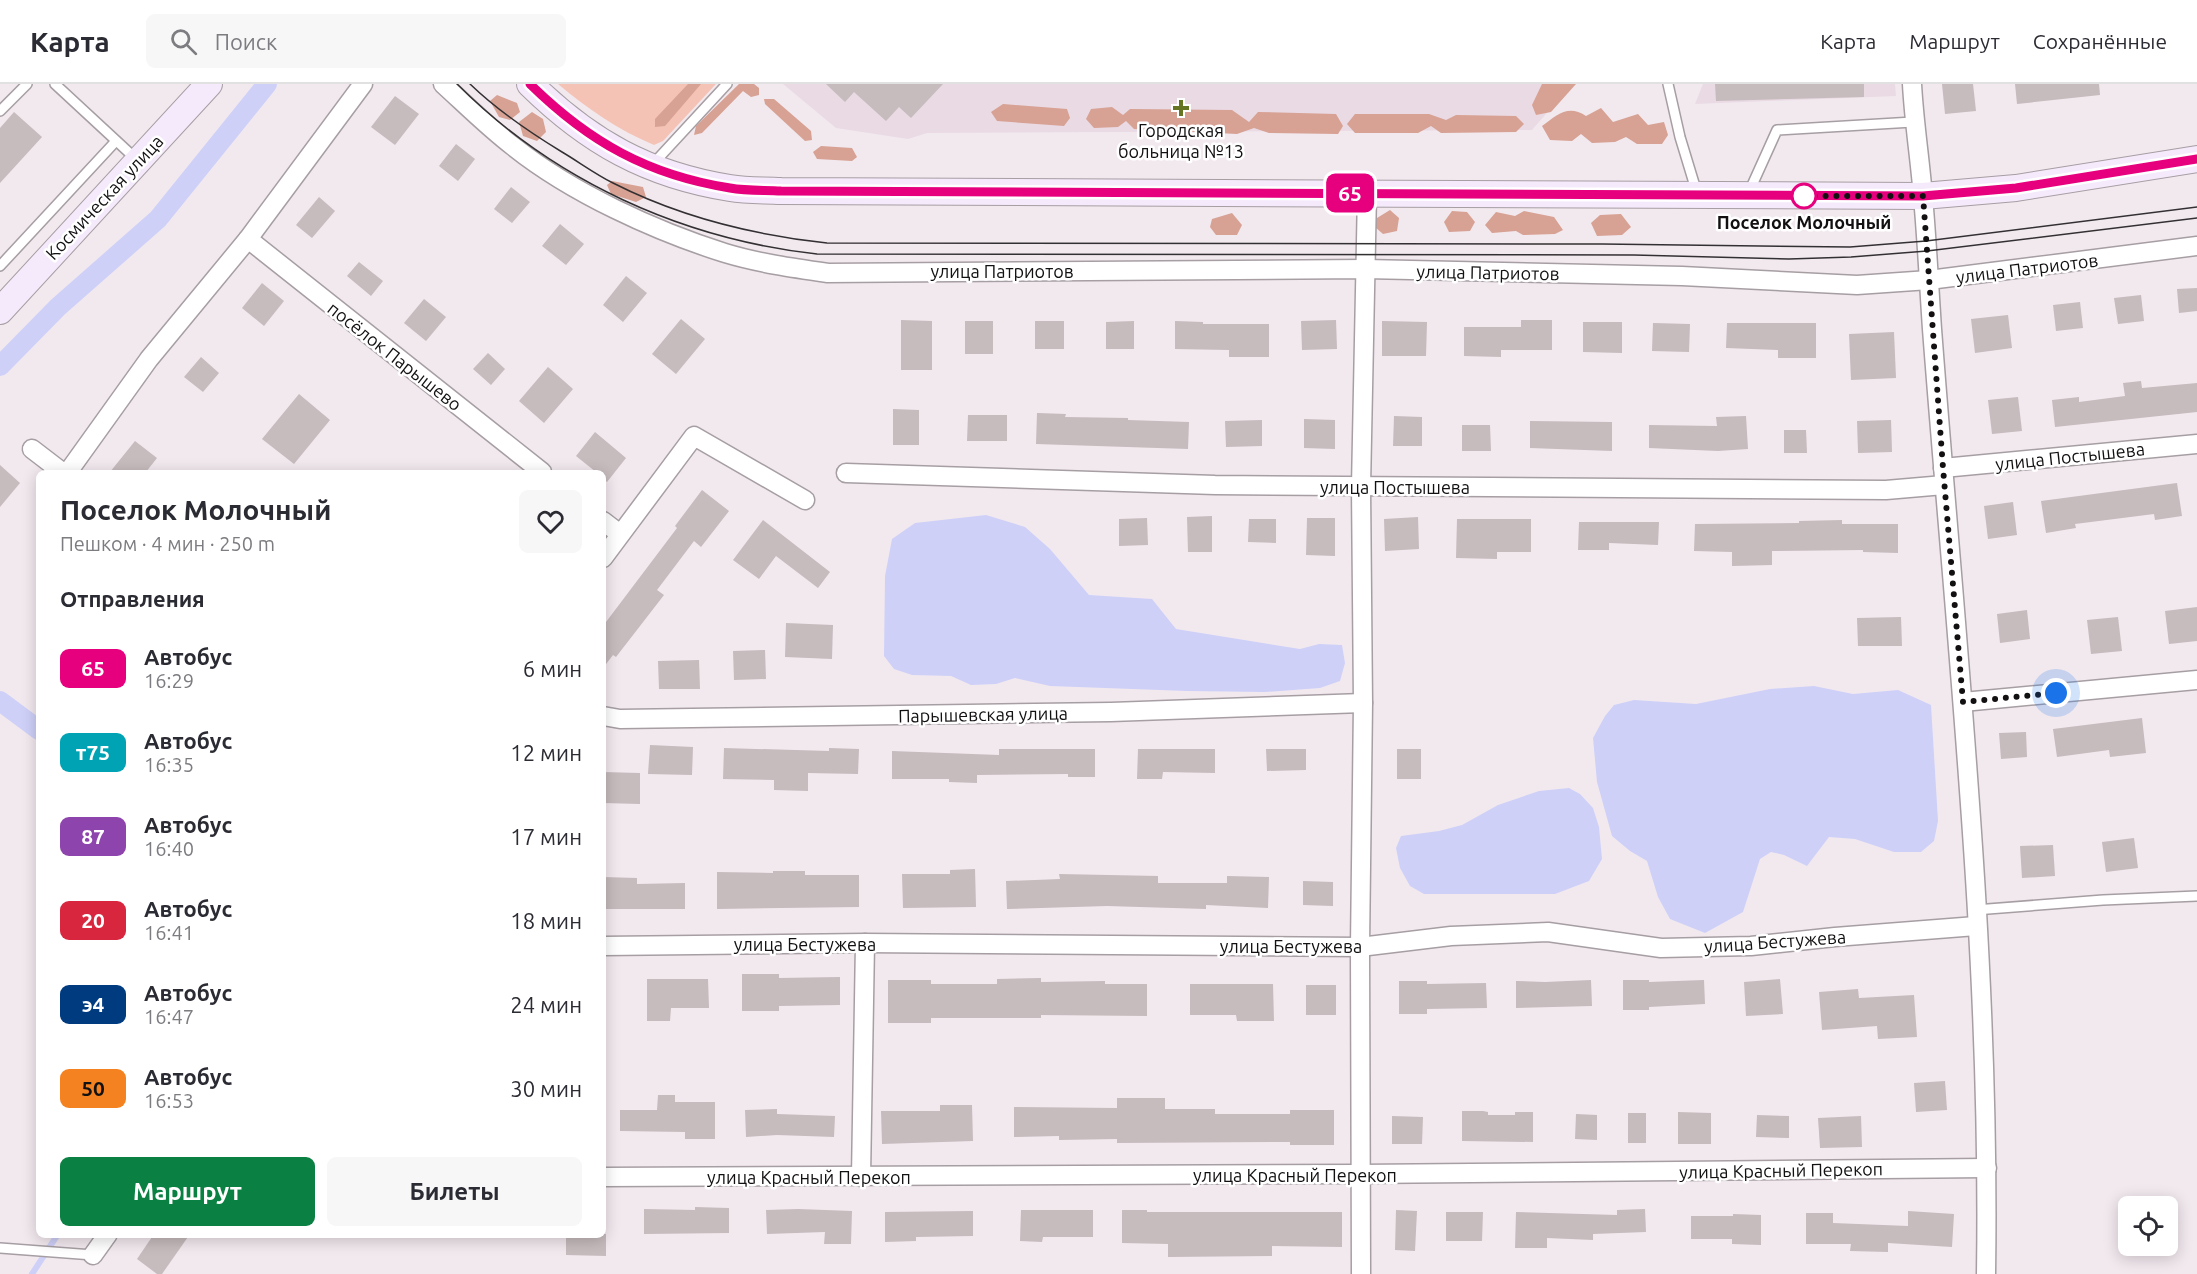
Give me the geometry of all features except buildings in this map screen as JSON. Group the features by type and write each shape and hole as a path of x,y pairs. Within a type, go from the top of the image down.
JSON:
{"main road":[{"name":"Космическая улица","path":"0,311 209,84"},
{"path":"530,84 580,128 615,151 650,168 689,180 732,189 1923,196 2016,188 2197,159"}],"street":[{"path":"69,470 149,359 248,239 363,84"},
{"name":"улица Патриотов","path":"442,84 515,148 581,192 678,236 726,253 828,273 1365,269 1682,276 1857,285 1929,280 2197,246"},
{"path":"1912,84 1963,702 1984,1040 1987,1168 1986,1274"},
{"path":"1361,1274 1360,947 1363,703 1361,487 1366,193"},
{"name":"посёлок Парышево","path":"248,239 539,470"},
{"path":"606,554 694,436 805,500"},
{"name":"улица Постышева","path":"846,473 1361,487 1886,490 1943,477 2197,444"},
{"path":"32,449 59,470"},
{"path":"606,522 620,534"},
{"path":"1963,702 2197,680"},
{"name":"Парышевская улица","path":"606,717 620,719 1111,712 1363,703"},
{"name":"улица Бестужева","path":"606,946 865,943 1360,947 1451,936 1548,932 1661,948 1751,946 1976,918"},
{"path":"861,1177 865,943"},
{"name":"улица Красный Перекоп","path":"606,1176 861,1177 1987,1168"},
{"path":"93,1255 105,1238"}],"lane":[{"path":"0,111 27,84"},
{"path":"55,84 138,160"},
{"path":"650,168 727,84"},
{"path":"1668,84 1680,137 1698,196"},
{"path":"1748,196 1777,130 1914,122"},
{"path":"0,266 116,141"},
{"path":"1976,918 2103,900 2197,896"},
{"path":"0,1248 93,1255"}],"shaded area":[{"path":"558,84 716,84 663,141 654,145 604,118"},
{"path":"688,84 701,84 665,126 655,127 655,119"},
{"path":"739,84 754,84 759,88 759,95 751,97 743,91 702,133 694,135 696,126"},
{"name":"Городская больница №13","path":"783,84 1572,84 1532,130 927,133 908,139 836,128"},
{"path":"1542,84 1576,84 1551,112 1536,115 1532,105"},
{"path":"1703,84 1895,84 1896,96 1695,104"},
{"path":"497,95 517,103 520,112 510,120 499,117 490,101"},
{"path":"764,99 774,99 811,131 812,140 805,141 765,104"},
{"path":"1003,104 1067,109 1070,118 1064,126 997,121 991,112"},
{"path":"1112,107 1123,115 1130,109 1232,110 1249,122 1258,112 1336,114 1343,126 1338,134 1269,133 1254,128 1237,134 1134,129 1126,121 1118,127 1094,128 1086,119 1091,109"},
{"path":"1601,108 1613,122 1638,114 1648,125 1664,122 1668,135 1662,144 1637,144 1626,137 1615,142 1592,143 1581,134 1572,141 1550,140 1542,126 1563,112 1574,111 1586,116"},
{"path":"532,112 543,119 546,132 537,141 523,136 519,122"},
{"path":"1355,114 1429,114 1446,120 1456,115 1516,116 1524,124 1516,132 1441,133 1431,126 1418,133 1355,133 1347,124"},
{"path":"821,146 852,148 857,157 852,161 817,159 813,152"},
{"path":"612,181 643,187 646,197 636,202 611,194 607,185"},
{"path":"1390,210 1399,218 1397,231 1383,234 1375,227 1377,218"},
{"path":"1452,211 1467,212 1475,222 1470,231 1449,232 1444,222"},
{"path":"1524,211 1554,217 1563,230 1555,234 1523,235 1516,231 1492,233 1485,225 1496,212 1515,216"},
{"path":"1232,213 1242,225 1237,235 1216,235 1210,227 1212,219"},
{"path":"1621,214 1631,227 1622,235 1597,236 1591,223 1600,215"}],"water":[{"path":"986,515 1025,527 1050,549 1089,595 1152,599 1176,629 1300,649 1319,644 1342,645 1345,663 1340,681 1320,688 1265,692 1187,691 1050,686 1015,678 996,684 971,685 951,676 912,675 894,669 884,656 885,576 892,539 915,523"},
{"path":"1814,686 1853,694 1898,690 1931,705 1938,821 1934,841 1921,852 1894,852 1855,839 1829,837 1807,866 1784,855 1771,852 1760,859 1743,912 1705,933 1670,919 1658,897 1647,861 1612,836 1597,782 1593,738 1605,716 1614,705 1634,700 1696,704 1770,689"},
{"path":"1569,788 1580,794 1593,808 1599,827 1602,859 1589,881 1555,894 1424,894 1410,886 1400,868 1396,848 1401,836 1439,831 1462,825 1498,805 1539,791"}],"waterway":[{"path":"0,366 58,307 158,219 267,84"},
{"path":"0,701 36,728"},
{"path":"32,1274 55,1238"}],"tram line":[{"path":"457,84 495,119 535,149 623,200 717,235 817,254 1634,255 1789,259 1927,251 2197,218"},
{"path":"470,84 538,137 600,176 638,195 717,223 799,240 827,243 1602,244 1850,247 1926,241 2197,207"}],"bus line":[{"name":"65","path":"530,84 580,128 615,151 650,168 689,180 732,189 1923,196 2016,188 2197,159"}],"place":[{"name":"Городская больница №13","path":"1181,108"},
{"name":"Поселок Молочный","path":"1804,196"}],"route":[{"path":"1804,196 1923,196 1963,702 2056,693"}]}
